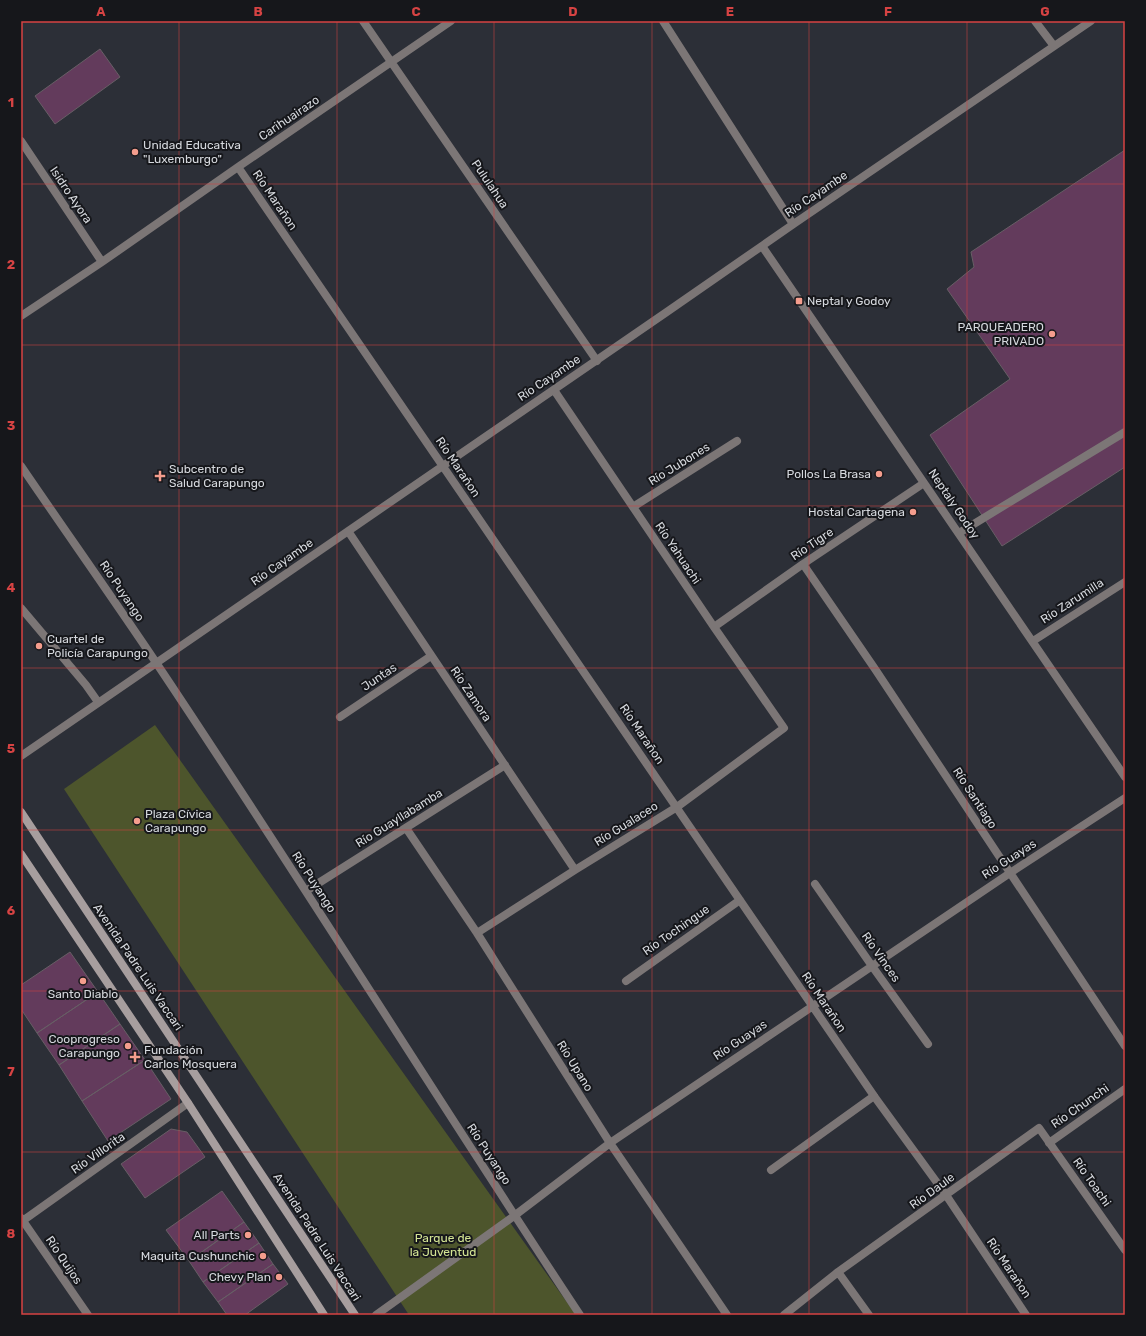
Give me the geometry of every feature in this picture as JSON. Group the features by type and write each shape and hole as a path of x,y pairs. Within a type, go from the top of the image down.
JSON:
{"main road":[{"name":"Avenida Padre Luis Vaccari","path":"21,812 355,1315"},
{"path":"21,854 188,1103 324,1315"}],"street":[{"name":"Pululahua","path":"363,21 596,361"},
{"name":"Carihuairazo","path":"21,316 102,262 238,166 451,21"},
{"path":"663,21 794,224"},
{"path":"1035,21 1054,46"},
{"name":"Río Cayambe","path":"21,756 442,465 554,390 1091,21"},
{"name":"Isidro Ayora","path":"21,141 102,262"},
{"name":"Río Marañon","path":"238,166 812,1006 874,1096 946,1195 1026,1315"},
{"name":"Neptaly Godoy","path":"762,246 1125,777"},
{"name":"Río Yahuachi","path":"554,390 784,728"},
{"path":"959,533 1125,432"},
{"name":"Río Jubones","path":"633,507 737,442"},
{"name":"Río Puyango","path":"21,466 156,663 306,891 514,1216 580,1315"},
{"name":"Río Tigre","path":"714,627 803,564 924,483"},
{"name":"Río Zamora","path":"348,531 575,870"},
{"name":"Río Santiago","path":"803,564 875,669 1125,1046"},
{"name":"Río Zarumilla","path":"1033,641 1125,582"},
{"path":"21,608 98,702"},
{"name":"Juntas","path":"340,717 431,656"},
{"name":"Río Gualaceo","path":"477,933 677,807 784,728"},
{"name":"Río Guayllabamba","path":"306,891 505,765"},
{"name":"Río Guayas","path":"376,1315 514,1216 610,1143 1010,872 1125,798"},
{"name":"Río Upano","path":"406,828 477,933 610,1143 727,1315"},
{"name":"Río Vinces","path":"815,884 928,1044"},
{"name":"Río Tochingue","path":"626,980 740,900"},
{"name":"Río Chunchi","path":"1049,1143 1125,1089"},
{"path":"771,1170 874,1096"},
{"name":"Río Villorita","path":"22,1220 188,1103"},
{"name":"Río Toachi","path":"1039,1128 1125,1250"},
{"name":"Río Daule","path":"784,1315 838,1272 1039,1128"},
{"name":"Río Quijos","path":"22,1220 88,1315"},
{"path":"838,1272 869,1315"}],"green space":[{"name":"Parque de la Juventud","path":"155,725 576,1315 409,1315 64,789"}],"building":[{"path":"100,49 120,77 55,124 35,96"},
{"name":"PARQUEADERO PRIVADO","path":"1125,150 1125,467 1002,546 930,435 1010,379 947,289 974,267 971,252"},
{"path":"70,952 98,992 37,1033 21,1009 21,985"},
{"path":"98,992 120,1024 59,1065 37,1033"},
{"path":"120,1024 145,1060 82,1101 59,1065"},
{"path":"145,1060 171,1099 108,1141 82,1101"},
{"path":"171,1129 187,1132 205,1157 145,1198 121,1164"},
{"path":"222,1191 244,1222 189,1261 166,1230"},
{"path":"244,1222 259,1243 203,1282 189,1261"},
{"path":"259,1243 273,1264 218,1302 203,1282"},
{"path":"273,1264 288,1284 245,1315 227,1315 218,1302"}],"place":[{"name":"Unidad Educativa \"Luxemburgo\"","path":"135,152"},
{"name":"Neptal y Godoy","path":"799,301"},
{"name":"PARQUEADERO PRIVADO","path":"1052,334"},
{"name":"Pollos La Brasa","path":"879,474"},
{"name":"Subcentro de Salud Carapungo","path":"160,476"},
{"name":"Hostal Cartagena","path":"913,512"},
{"name":"Cuartel de Policía Carapungo","path":"39,646"},
{"name":"Plaza Cívica Carapungo","path":"137,821"},
{"name":"Santo Diablo","path":"83,981"},
{"name":"Cooprogreso Carapungo","path":"128,1046"},
{"name":"Fundación Carlos Mosquera","path":"135,1057"},
{"name":"All Parts","path":"248,1235"},
{"name":"Maquita Cushunchic","path":"263,1256"},
{"name":"Chevy Plan","path":"279,1277"}]}
